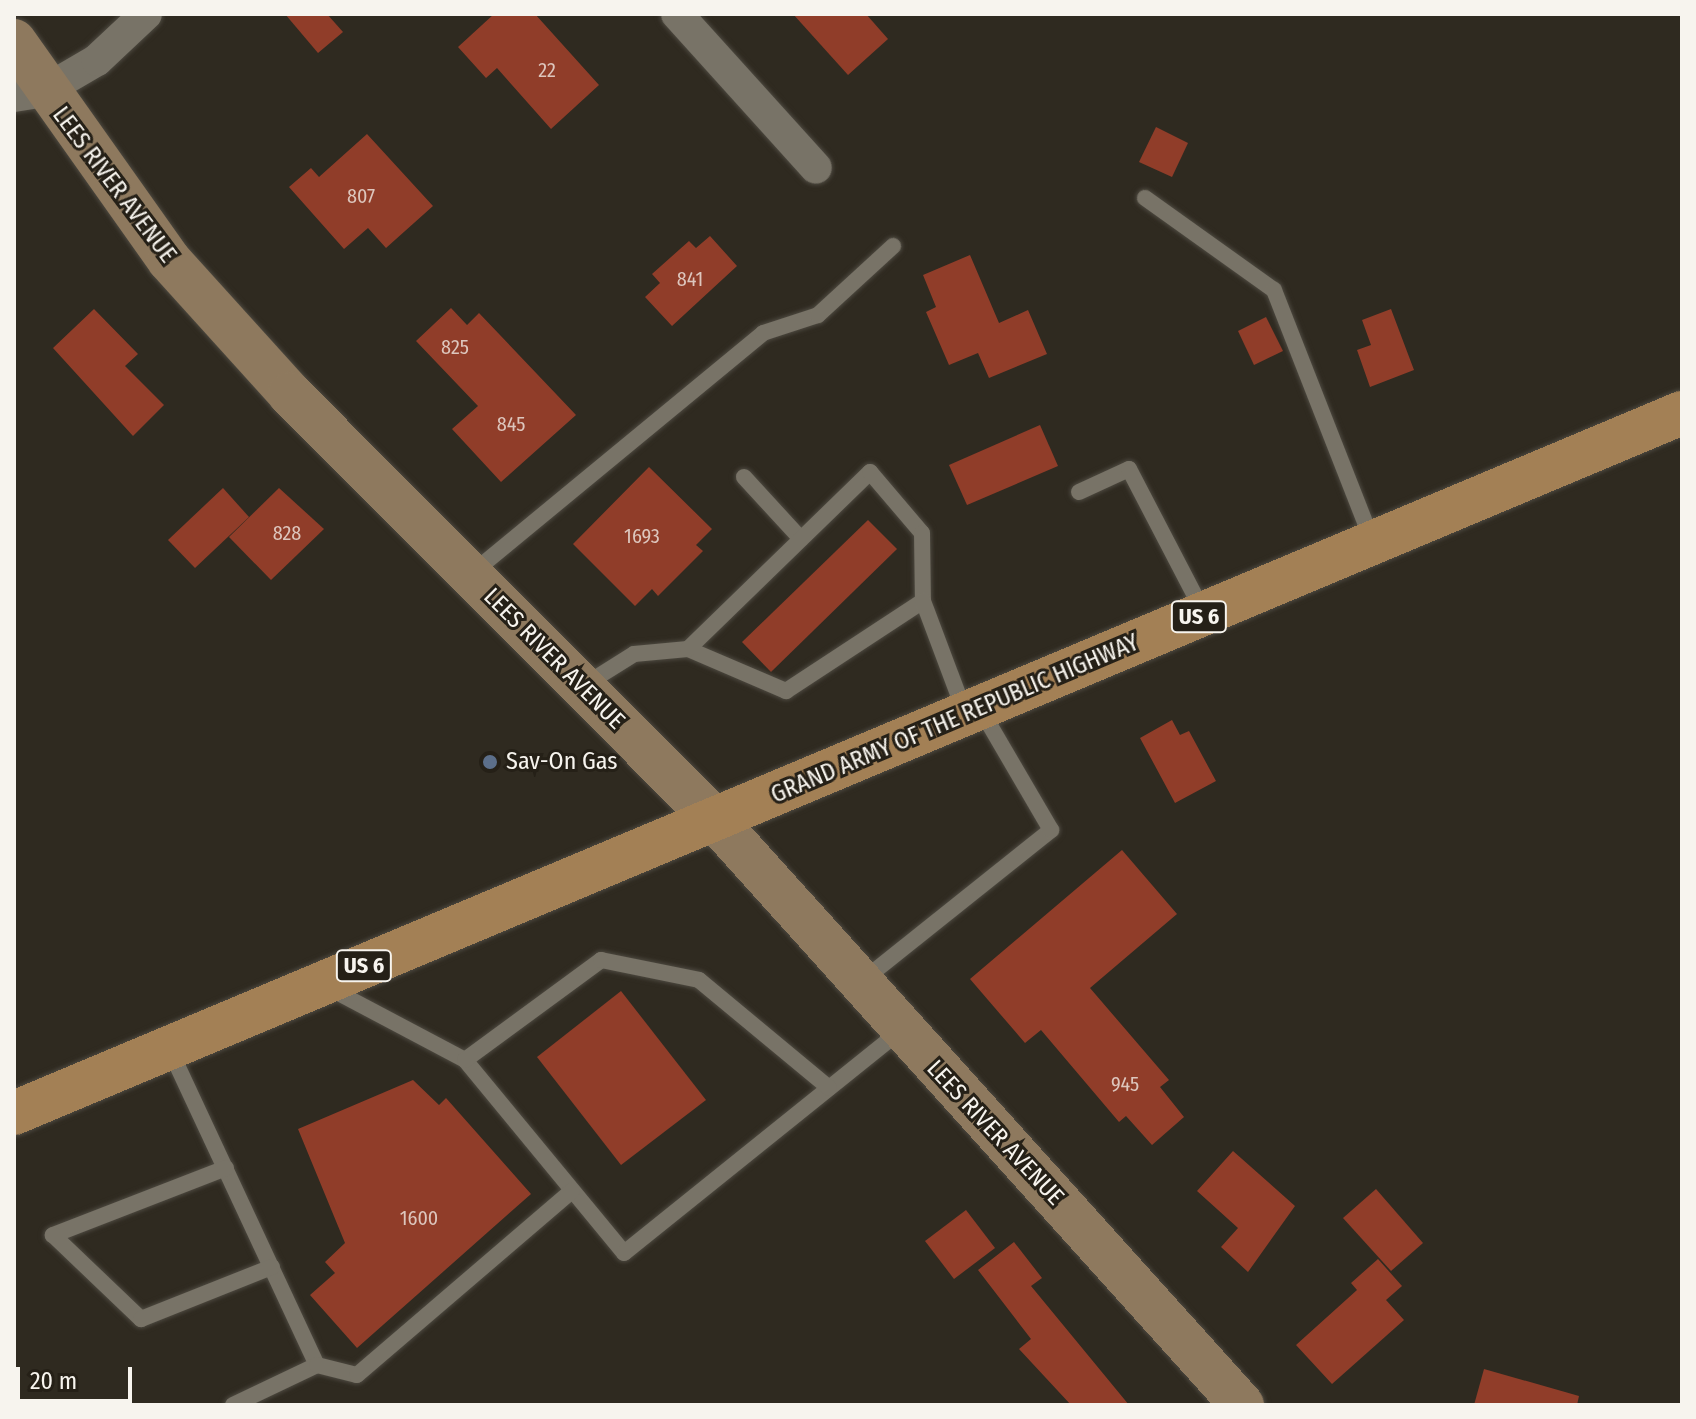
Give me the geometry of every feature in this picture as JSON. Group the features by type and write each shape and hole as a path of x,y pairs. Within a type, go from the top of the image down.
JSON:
{"main road":[{"name":"LEES RIVER AVENUE","path":"14,41 29,94 169,260 470,575 716,821 858,985 1242,1405"},
{"name":"GRAND ARMY OF THE REPUBLIC HIGHWAY","path":"716,821 1682,413"},
{"name":"US 6","path":"14,1113 168,1046 716,821"}],"street":[{"path":"29,94 97,60 146,14"},
{"path":"677,14 816,168"}],"lane":[{"path":"1145,198 1250,268 1283,304 1373,543"},
{"path":"470,575 763,333 818,315 893,246"},
{"path":"1079,492 1129,469 1205,614"},
{"path":"688,649 870,472 922,533 923,601 973,712 1051,830 858,985"},
{"path":"744,477 801,539"},
{"path":"581,687 634,654 688,649 786,691 923,601"},
{"path":"465,1060 601,960 699,980 829,1088"},
{"path":"321,983 465,1060 624,1253 900,1031"},
{"path":"168,1046 317,1365"},
{"path":"226,1168 53,1235 141,1319 272,1267"},
{"path":"233,1405 317,1365 357,1375 572,1191"}],"building":[{"path":"285,14 327,14 343,32 318,53"},
{"path":"494,14 535,14 599,85 551,129 497,68 486,78 458,47"},
{"path":"793,14 866,14 888,39 848,75"},
{"path":"1156,127 1188,143 1172,177 1139,162"},
{"path":"367,134 433,206 386,248 368,228 344,249 289,187 311,168 319,177"},
{"path":"710,236 737,266 672,326 645,297 660,283 652,274 689,241 696,248"},
{"path":"970,255 999,323 1028,310 1047,354 989,378 978,353 949,365 926,312 936,307 923,275"},
{"path":"451,308 467,325 479,313 576,415 501,482 452,429 478,406 416,341"},
{"path":"94,309 138,354 125,366 164,405 133,436 53,348"},
{"path":"1391,309 1414,370 1370,387 1357,350 1371,345 1362,320"},
{"path":"1266,317 1283,351 1254,365 1238,331"},
{"path":"1040,425 1058,466 967,505 949,465"},
{"path":"649,467 712,529 696,545 703,551 658,596 652,589 635,606 573,544"},
{"path":"223,488 249,517 195,568 168,540"},
{"path":"279,488 324,529 271,580 229,537"},
{"path":"868,520 897,549 771,672 742,642"},
{"path":"1172,720 1180,735 1189,731 1216,781 1175,803 1140,738"},
{"path":"1122,850 1177,914 1090,988 1169,1080 1160,1087 1184,1117 1152,1145 1126,1116 1119,1122 1041,1030 1025,1043 970,979"},
{"path":"621,991 706,1100 621,1165 537,1057"},
{"path":"413,1080 439,1105 446,1098 531,1194 357,1348 310,1295 335,1273 325,1262 345,1243 298,1129"},
{"path":"1233,1151 1295,1206 1248,1272 1221,1247 1238,1228 1197,1191"},
{"path":"1376,1189 1423,1243 1391,1271 1343,1218"},
{"path":"966,1210 995,1248 954,1279 925,1241"},
{"path":"1014,1242 1042,1278 1031,1286 1129,1405 1071,1405 1019,1349 1031,1339 978,1270"},
{"path":"1378,1259 1402,1286 1386,1300 1404,1320 1332,1384 1296,1345 1357,1290 1351,1283"},
{"path":"1484,1369 1579,1396 1577,1405 1474,1405"}],"place":[{"name":"Sav-On Gas","path":"490,762"}]}
